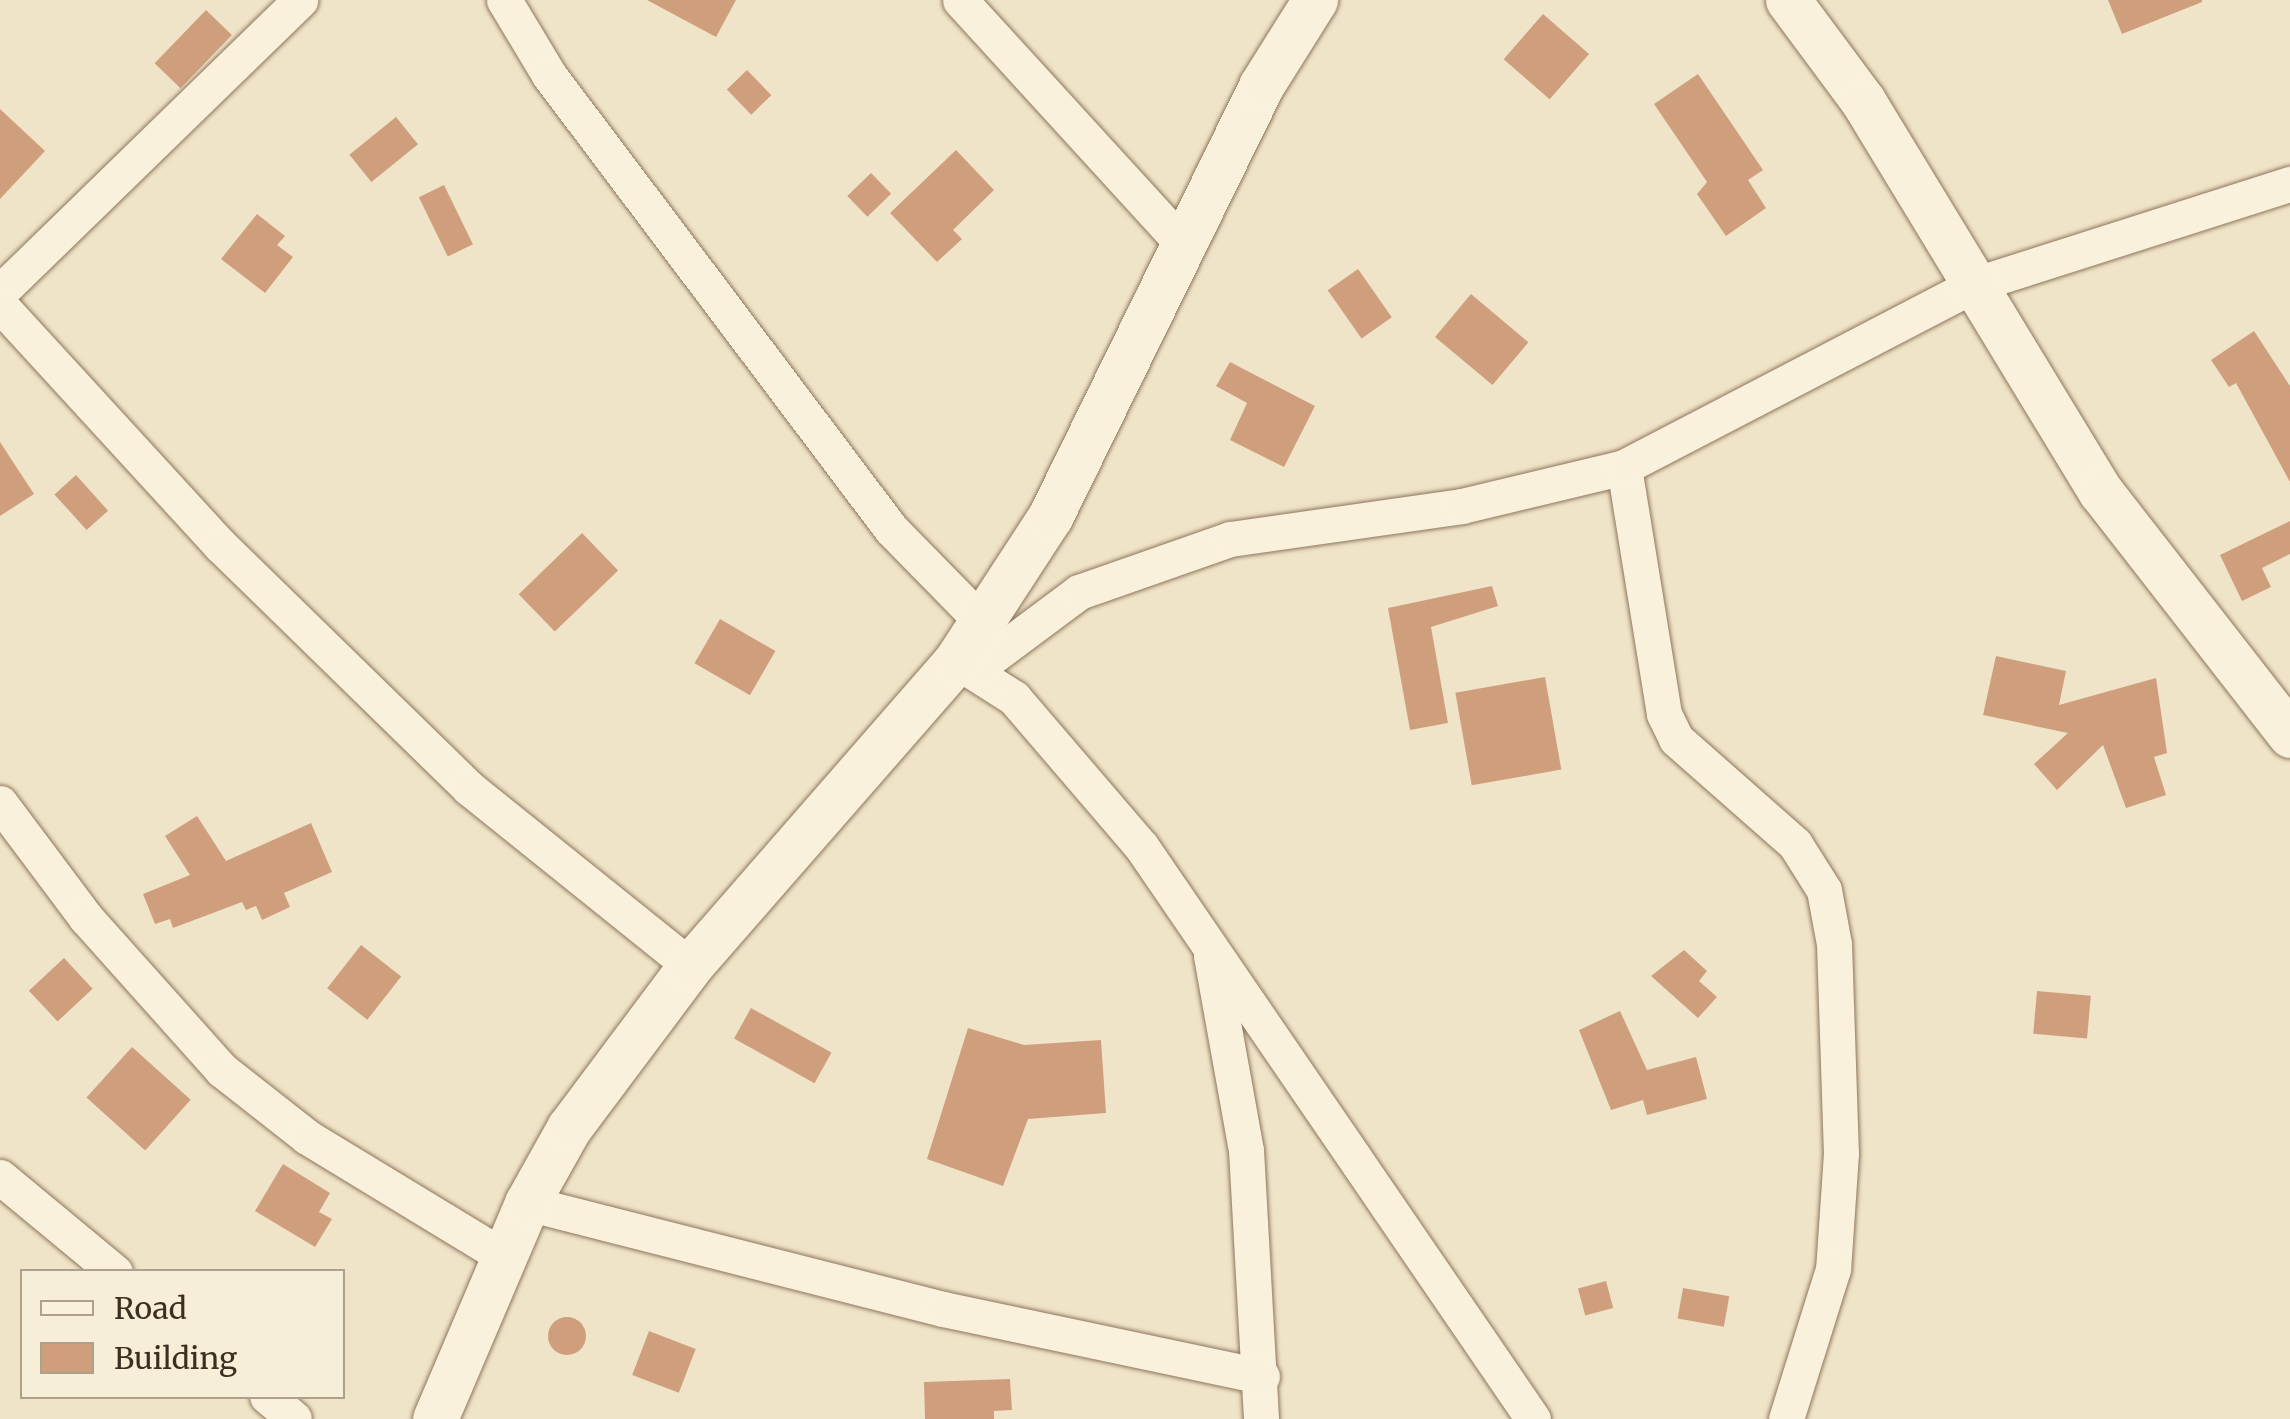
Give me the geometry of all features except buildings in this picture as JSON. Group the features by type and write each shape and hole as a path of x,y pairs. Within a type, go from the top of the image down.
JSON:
{"street":[{"path":"0,292 300,0"},
{"path":"504,0 550,75 891,528 983,623"},
{"path":"960,0 1184,245"},
{"path":"966,665 983,623 1116,393 1261,86 1314,0"},
{"path":"1788,0 1863,101 2101,492 2290,735"},
{"path":"435,1419 527,1203 569,1128 690,966 966,665 1079,592 1230,539 1462,506 1624,467 1976,284 2290,184"},
{"path":"0,305 220,545 469,788 690,966"},
{"path":"1624,467 1664,714 1676,739 1795,844 1824,890 1834,944 1841,1153 1833,1269 1786,1419"},
{"path":"966,665 1062,747 1209,946 1533,1419"},
{"path":"0,803 86,918 222,1070 307,1137 503,1256"},
{"path":"1209,946 1246,1150 1262,1376 1261,1419"},
{"path":"0,1177 111,1269"},
{"path":"527,1203 943,1309 1262,1376"},
{"path":"271,1399 294,1419"}]}
